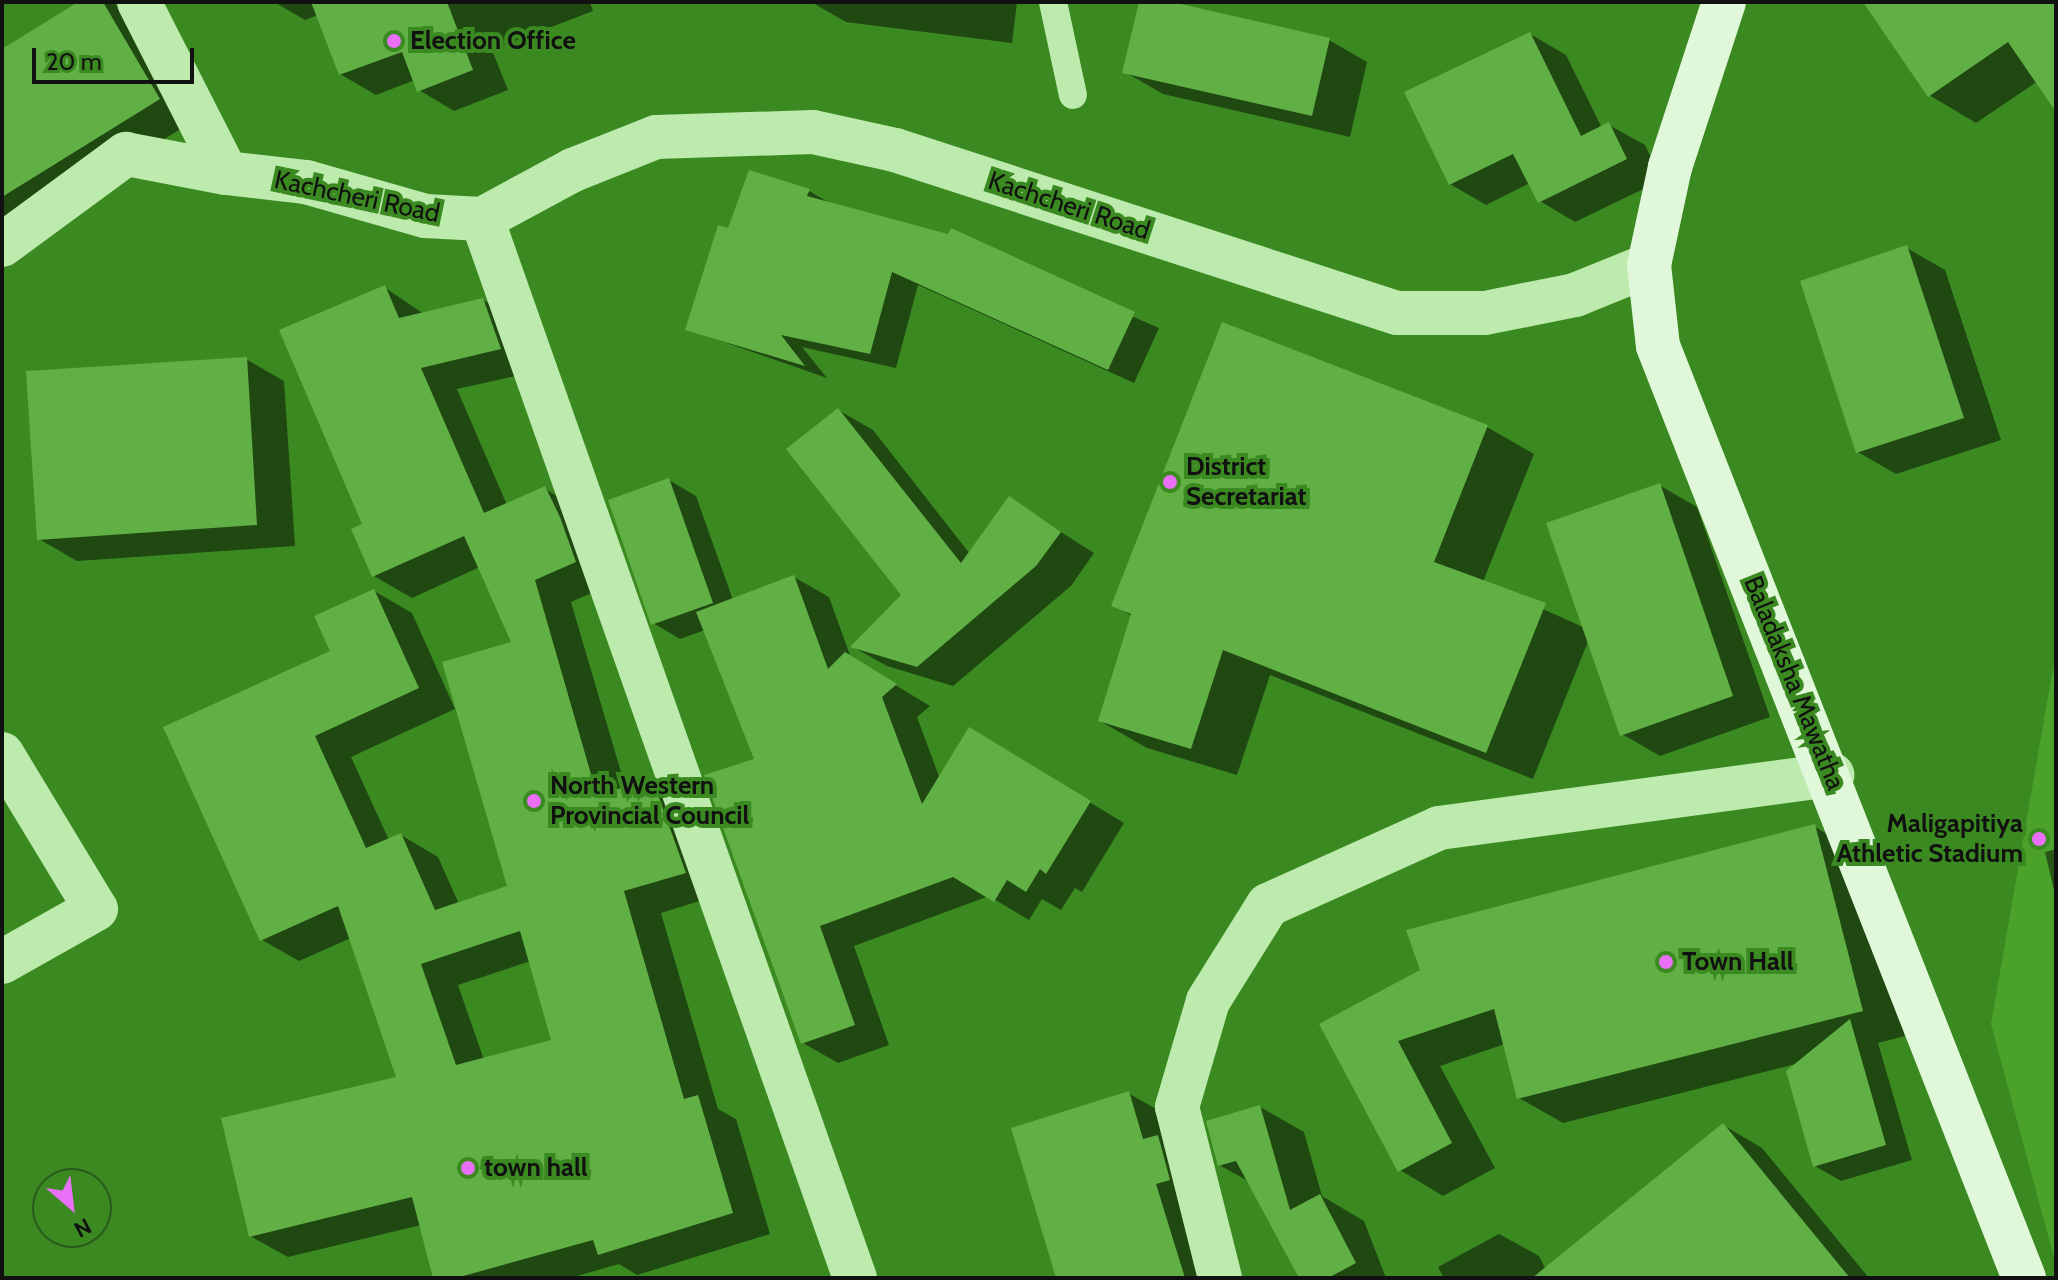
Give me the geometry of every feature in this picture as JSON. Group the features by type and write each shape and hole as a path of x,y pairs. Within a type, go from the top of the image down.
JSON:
{"main road":[{"path":"1649,265 1670,167 1724,2"},
{"name":"Baladaksha Mawatha","path":"1649,265 1658,346 1832,775 2024,1278"}],"street":[{"path":"139,2 226,173"},
{"name":"Kachcheri Road","path":"2,245 126,154 226,173 306,182 425,216 482,219 573,170 656,137 798,132 895,150 1397,313 1500,310 1575,295 1649,265"},
{"path":"482,219 855,1278"},
{"path":"2,754 96,909 2,962"},
{"path":"1220,1278 1177,1107 1208,1001 1268,905 1439,828 1832,775"}],"lane":[{"path":"1053,2 1073,95"}],"green space":[{"name":"Maligapitiya Athletic Stadium","path":"2056,651 2056,1265 1991,1024"}],"building":[{"path":"78,2 103,2 160,99 2,197 2,49"},
{"name":"Election Office","path":"311,2 447,2 473,70 417,92 402,52 339,75"},
{"path":"1139,2 1172,2 1330,38 1312,116 1122,73"},
{"path":"1863,2 2056,2 2056,112 2008,42 1928,97"},
{"path":"1530,32 1581,136 1609,122 1627,159 1538,203 1513,154 1449,185 1404,92"},
{"path":"749,170 810,189 807,196 948,234 951,228 1135,312 1108,370 892,272 870,354 781,335 805,366 685,330 718,225 728,228"},
{"path":"1907,245 1964,418 1856,453 1800,281"},
{"path":"385,285 399,318 483,298 501,349 421,368 484,513 545,486 560,517 576,562 535,580 597,795 639,783 643,796 657,792 686,873 624,891 684,1099 698,1095 733,1213 598,1255 593,1240 456,1278 433,1278 412,1197 249,1237 221,1118 396,1077 338,906 260,941 163,727 330,651 314,616 374,589 419,688 315,736 366,848 401,833 435,910 507,886 442,662 511,642 464,536 372,577 351,529 362,524 279,330","holes":["520,931 551,1040 456,1065 421,964"]},
{"path":"1222,322 1488,425 1434,562 1546,603 1486,753 1223,650 1191,749 1098,721 1131,614 1111,606"},
{"path":"247,357 257,525 37,540 26,371"},
{"path":"838,408 961,563 1009,496 1061,532 1036,566 917,667 850,647 901,595 786,449"},
{"path":"669,478 713,603 651,625 608,500"},
{"path":"1660,483 1733,696 1620,736 1546,523"},
{"path":"794,575 828,669 845,652 897,684 882,697 922,804 969,727 1091,801 1046,874 1040,869 1026,892 1007,880 994,902 953,877 820,926 855,1025 801,1044 704,775 754,759 696,612"},
{"name":"Town Hall","path":"1815,824 1863,1011 1517,1099 1494,1009 1398,1041 1452,1143 1398,1172 1319,1024 1420,970 1406,930"},
{"path":"1850,1019 1886,1145 1813,1167 1786,1071"},
{"path":"1129,1091 1143,1139 1158,1135 1170,1180 1156,1184 1185,1278 1056,1278 1011,1128"},
{"path":"1260,1105 1290,1210 1320,1194 1356,1263 1328,1278 1299,1278 1236,1161 1218,1166 1206,1121"},
{"path":"1723,1123 1850,1278 1532,1278"}],"place":[{"name":"Election Office","path":"394,41"},
{"name":"District Secretariat","path":"1170,482"},
{"name":"North Western Provincial Council","path":"534,801"},
{"name":"Maligapitiya Athletic Stadium","path":"2039,839"},
{"name":"Town Hall","path":"1666,962"},
{"name":"town hall","path":"468,1168"}]}
